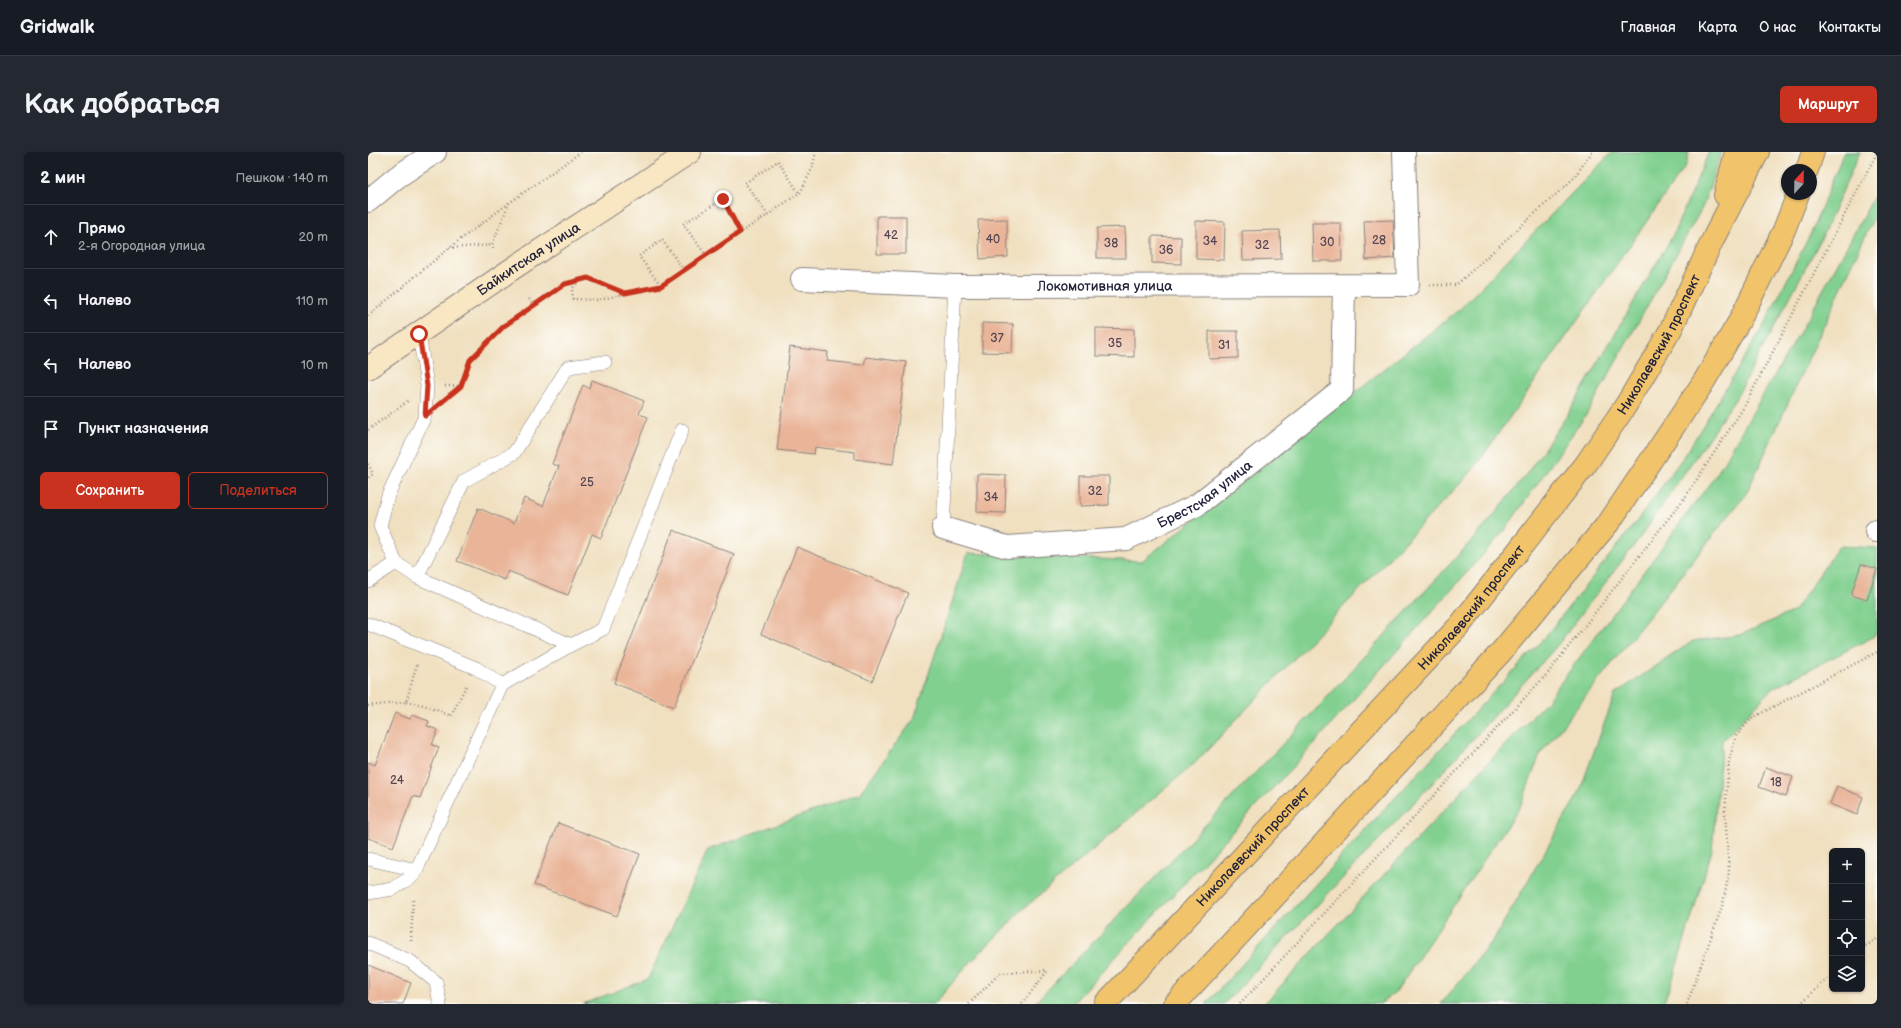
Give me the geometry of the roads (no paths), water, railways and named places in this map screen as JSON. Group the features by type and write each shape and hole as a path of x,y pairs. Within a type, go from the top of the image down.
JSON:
{"main road":[{"name":"Байкитская улица","path":"368,368 690,152"},
{"path":"1714,237 1736,152"},
{"name":"Николаевский проспект","path":"1105,1004 1460,625 1586,464 1626,405 1671,329 1714,237 1758,152"},
{"path":"1808,164 1813,152"},
{"path":"1175,1004 1501,652 1610,521 1703,383 1740,320 1784,230 1796,200"}],"street":[{"path":"368,201 397,177 436,152"},
{"name":"Локомотивная улица","path":"802,279 955,286 1408,285 1404,152"},
{"name":"Брестская улица","path":"943,528 1007,546 1126,539 1196,506 1342,390 1344,286"}],"lane":[{"path":"943,528 955,286"},
{"path":"419,334 427,386 425,416 388,495 380,526 396,564 417,577 571,645"},
{"path":"417,577 464,481 514,453 568,367 605,362"},
{"path":"368,893 393,889 416,873 502,685 571,645 603,629 682,430"},
{"path":"368,581 396,564"},
{"path":"368,624 421,647 476,668 502,685"},
{"path":"368,859 416,873"},
{"path":"368,943 410,961 436,982 440,1004"}]}
